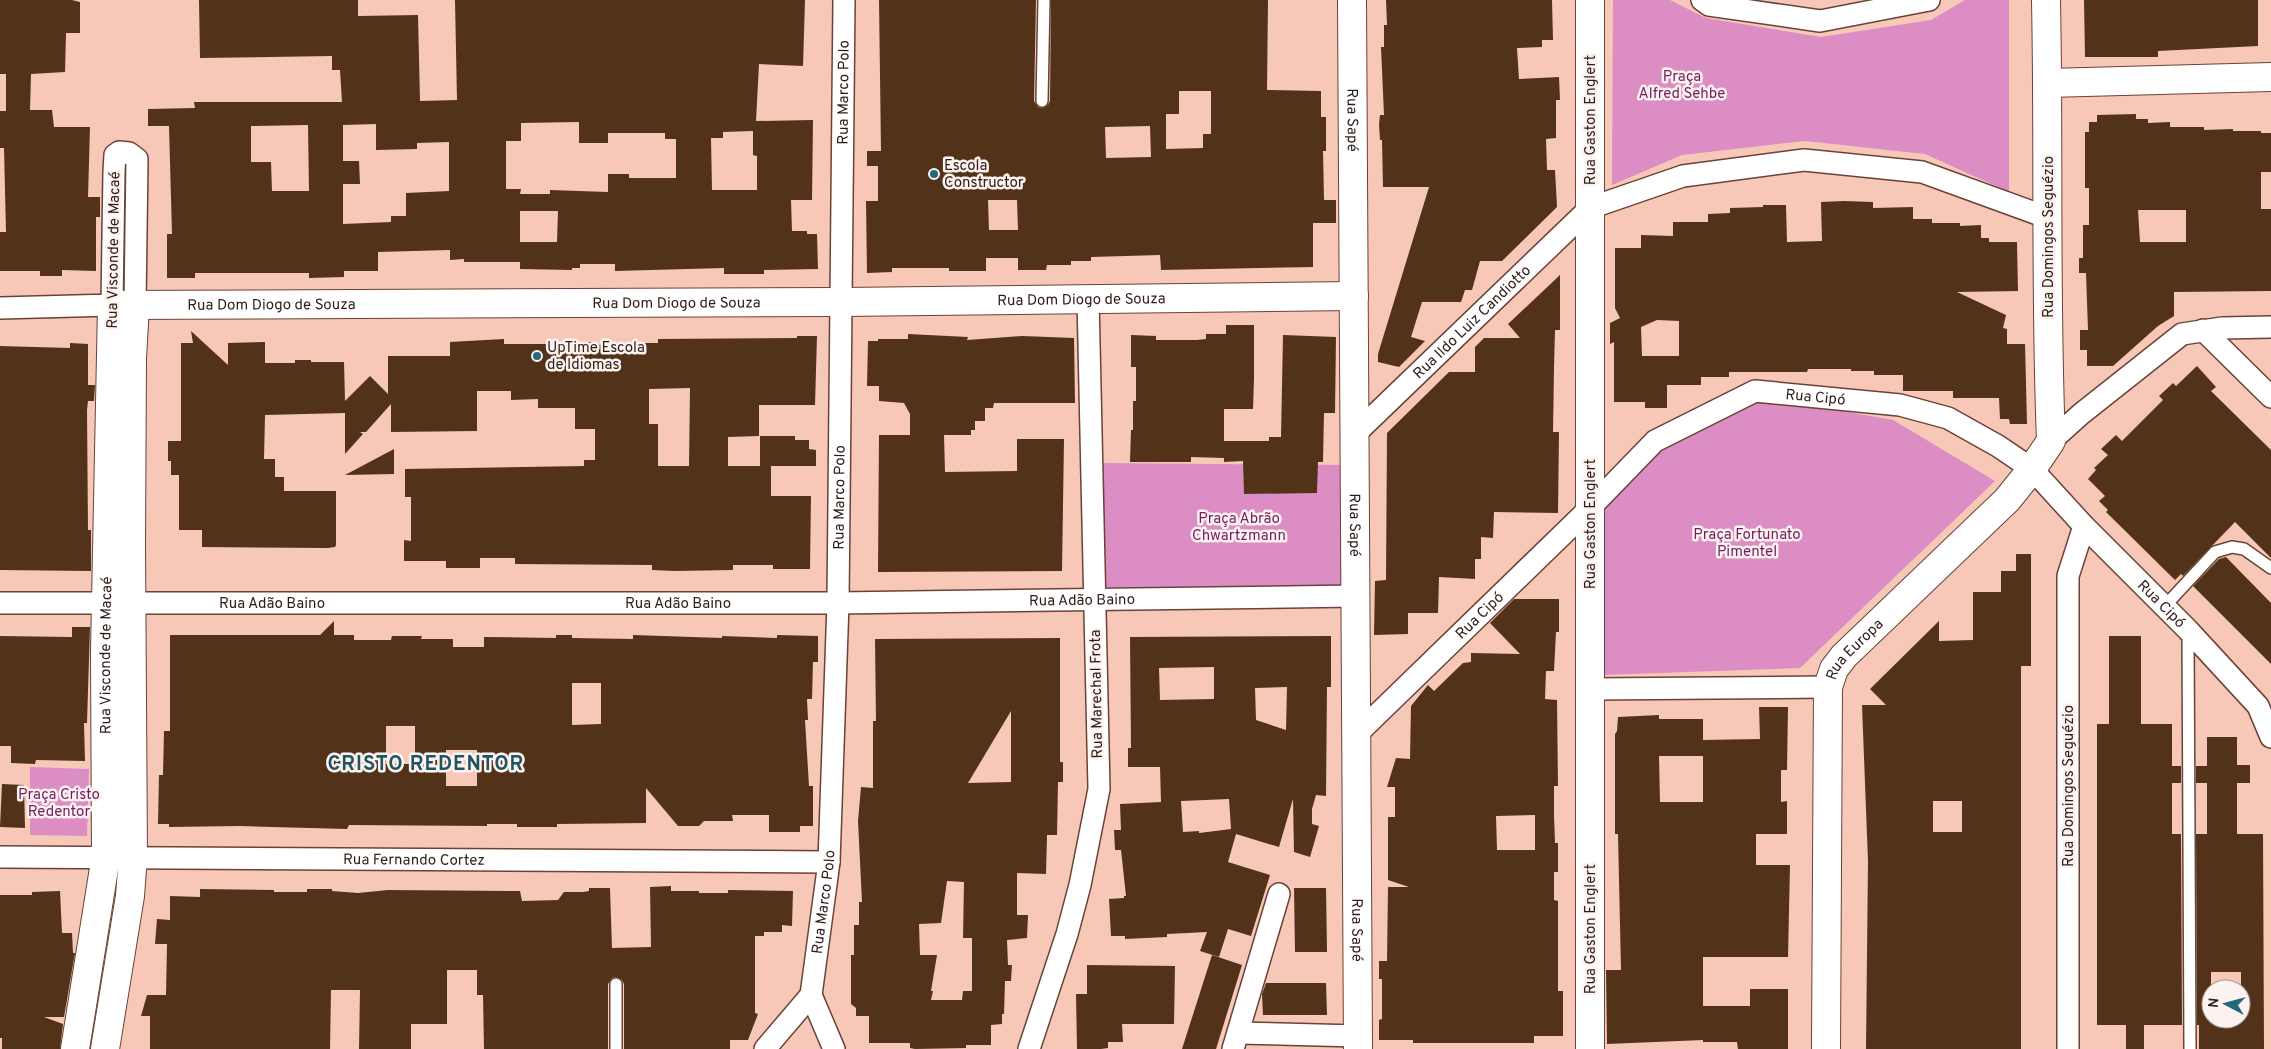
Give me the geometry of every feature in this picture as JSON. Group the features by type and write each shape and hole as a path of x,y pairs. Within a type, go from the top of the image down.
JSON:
{"street":[{"name":"Rua Marco Polo","path":"811,995 829,862 838,603 844,0"},
{"name":"Rua Sapé","path":"1352,0 1358,1043"},
{"name":"Rua Gaston Englert","path":"1590,0 1590,1049"},
{"path":"1702,0 1709,4 1820,21 1929,0"},
{"name":"Rua Domingos Seguézio","path":"2046,0 2048,83 2046,217 2051,442"},
{"path":"2048,83 2271,77"},
{"name":"Rua Visconde de Macaé","path":"75,1049 120,856 120,603 124,306 137,159 124,152 115,155 114,171 124,306"},
{"path":"1590,208 1682,176 1804,160 1922,172 2046,217"},
{"name":"Rua Ildo Luiz Candiotto","path":"1355,434 1590,208"},
{"name":"Rua Dom Diogo de Souza","path":"0,308 1354,296"},
{"name":"Rua Marechal Frota","path":"1029,1049 1078,894 1099,789 1088,299"},
{"path":"2032,469 2051,442 2081,414 2182,334 2203,330 2271,327"},
{"path":"2203,330 2271,397"},
{"name":"Rua Cipó","path":"1356,735 1590,508 1655,441 1755,391 1900,405 1948,418 1998,446 2032,469 2084,526 2188,630 2258,706 2271,737"},
{"name":"Rua Europa","path":"1590,689 1828,687 1834,669 1844,656 2007,500 2032,469"},
{"name":"Rua Domingos Seguézio","path":"2068,1049 2068,576 2084,526"},
{"name":"Rua Adão Baino","path":"0,603 838,603 1356,596"},
{"path":"1826,1049 1828,687"},
{"name":"Rua Visconde de Macaé","path":"109,1044 130,896 120,856"},
{"name":"Rua Fernando Cortez","path":"0,857 120,856 829,862"},
{"path":"1279,894 1236,1041 1358,1043"},
{"path":"765,1049 811,995 834,1049"}],"lane":[{"path":"1042,101 1044,0"},
{"path":"2164,607 2215,552 2232,547 2244,549 2271,568"},
{"path":"2188,630 2190,1049"},
{"path":"616,984 616,1049"}],"green space":[{"name":"Praça Alfred Sehbe","path":"1613,0 1670,0 1706,18 1821,37 1931,20 1965,0 2009,0 2009,192 1925,154 1805,141 1682,155 1612,185"},
{"name":"Praça Fortunato Pimentel","path":"1757,396 1893,420 1995,481 1800,668 1602,675 1602,511 1656,447"},
{"name":"Praça Abrão Chwartzmann","path":"1096,463 1351,465 1351,592 1100,587"},
{"name":"Praça Cristo Redentor","path":"30,767 89,769 87,836 30,835"}],"building":[{"path":"0,0 72,0 80,2 80,33 66,33 65,72 31,74 30,110 52,110 54,127 90,127 88,197 100,197 100,217 96,217 96,271 62,270 62,276 40,276 40,271 0,271 0,232 6,232 4,148 0,148 0,111 6,111 6,74 0,74"},
{"path":"199,0 358,0 358,16 418,15 420,101 457,100 455,0 805,0 803,66 759,64 756,121 813,120 812,200 791,200 792,231 807,231 807,234 817,234 818,269 764,270 764,274 724,274 724,268 615,271 615,264 580,264 580,268 572,268 572,270 520,269 520,262 464,262 464,259 450,260 450,250 378,252 378,271 344,271 344,277 309,278 309,273 195,273 195,278 167,278 167,234 172,234 169,126 148,126 148,109 195,108 194,102 342,102 340,70 332,70 332,56 200,58","holes":["579,122 579,143 608,143 608,133 665,133 665,139 676,139 676,178 629,178 629,174 608,174 608,192 550,190 550,194 520,194 521,189 506,189 506,141 521,141 521,123","376,124 376,150 417,149 417,143 449,142 449,191 406,193 406,216 391,216 391,222 343,224 343,184 360,184 359,161 343,161 343,125","308,125 309,191 272,191 271,162 251,162 251,126","753,131 753,155 757,156 757,190 712,190 711,138 723,138 723,132","520,211 558,211 557,242 520,242"]},
{"path":"879,0 1036,0 1034,101 1038,107 1042,108 1048,105 1050,101 1051,0 1268,0 1267,90 1321,91 1321,117 1326,117 1326,151 1323,151 1324,200 1336,200 1336,223 1313,223 1313,267 1161,270 1160,255 1091,257 1091,261 1071,261 1071,265 1047,265 1046,270 1018,270 1018,258 986,258 986,271 949,271 949,268 892,268 892,272 867,273 866,201 878,201 878,166 867,166 867,151 881,151","holes":["1179,91 1211,91 1211,134 1203,134 1203,148 1166,149 1166,114 1179,114","1150,126 1151,157 1106,158 1105,127","988,200 1017,200 1018,230 989,230"]},
{"path":"1386,0 1552,0 1553,40 1542,40 1542,47 1517,48 1519,79 1559,77 1560,100 1556,100 1556,138 1546,139 1547,170 1555,170 1557,207 1502,261 1480,261 1472,290 1465,290 1461,302 1422,302 1411,337 1425,341 1399,367 1378,362 1378,354 1429,187 1383,187 1382,140 1380,140 1379,124 1380,115 1384,115 1381,47 1384,47 1384,25 1387,25"},
{"path":"2084,0 2258,0 2258,46 2158,51 2158,57 2085,57"},
{"path":"2136,114 2136,119 2148,119 2148,123 2170,122 2170,127 2204,127 2204,130 2233,129 2233,131 2271,133 2271,172 2261,172 2261,209 2271,209 2271,291 2174,292 2174,316 2158,326 2113,366 2087,366 2087,350 2080,350 2080,330 2088,330 2086,273 2079,273 2079,258 2083,258 2083,225 2089,225 2089,188 2085,188 2085,132 2089,132 2089,122 2097,122 2097,115","holes":["2138,210 2186,210 2186,242 2140,242"]},
{"path":"1821,202 1873,202 1873,208 1913,207 1913,219 1932,219 1932,223 1960,223 1960,226 1981,225 1981,238 1989,238 1989,242 2017,242 2018,291 1957,292 2006,315 2003,328 2007,329 2007,344 2025,344 2027,424 2010,424 2009,419 2000,419 1999,398 1953,398 1953,391 1903,391 1903,375 1874,375 1874,371 1851,371 1851,369 1808,369 1807,372 1729,372 1729,377 1701,377 1701,385 1667,385 1667,408 1645,408 1645,402 1614,402 1614,342 1610,344 1610,323 1620,318 1615,308 1615,248 1641,248 1641,235 1673,236 1673,222 1708,222 1708,214 1730,213 1730,208 1763,207 1763,205 1786,205 1787,242 1822,241","holes":["1657,320 1679,321 1679,356 1642,356 1641,327"]},
{"path":"1560,275 1560,330 1555,330 1553,432 1559,432 1558,513 1494,512 1493,538 1481,537 1481,559 1475,559 1475,579 1439,577 1438,613 1408,613 1408,634 1374,635 1375,581 1386,580 1387,433 1449,372 1475,372 1475,347 1484,338 1520,338 1508,324"},
{"path":"1226,325 1254,325 1254,379 1253,409 1224,409 1224,441 1269,441 1269,437 1281,437 1283,335 1336,337 1335,413 1324,413 1323,462 1318,462 1317,493 1244,494 1243,461 1224,462 1224,458 1191,457 1191,462 1130,462 1133,401 1136,401 1136,367 1131,367 1131,335 1156,336 1156,340 1197,340 1206,339 1206,334 1226,334"},
{"path":"191,331 228,365 228,343 265,342 265,363 295,363 295,360 344,362 345,401 370,376 388,394 388,356 450,356 450,342 504,339 504,344 571,344 571,342 592,342 592,345 658,343 658,339 797,338 797,336 817,336 815,405 759,405 759,436 728,437 728,466 760,466 760,436 795,436 795,440 809,440 809,449 816,450 816,466 771,466 771,496 811,496 810,569 773,569 773,565 733,565 733,570 675,571 652,570 652,565 515,564 515,558 480,558 480,568 446,568 446,561 404,561 404,540 411,541 411,497 405,497 405,469 584,466 584,460 595,460 595,429 575,429 575,408 538,408 538,399 511,400 511,391 477,391 477,431 391,432 391,404 366,432 360,432 363,434 345,454 345,413 265,415 264,459 275,459 275,477 284,477 284,491 336,491 336,545 335,547 328,548 202,547 202,530 179,530 179,475 171,475 171,461 168,461 168,441 181,441 181,343 193,343","holes":["690,388 689,466 658,466 658,424 649,424 649,389"]},
{"path":"908,334 968,337 967,340 1022,336 1074,338 1075,403 994,403 993,408 985,408 985,421 975,421 975,430 971,430 971,435 944,435 945,472 1017,471 1017,439 1064,439 1062,571 878,572 879,435 910,435 910,414 904,403 879,401 879,386 867,386 868,341 908,339"},
{"path":"70,343 88,344 88,385 95,385 94,401 88,401 87,410 88,530 91,530 91,571 0,570 0,346 70,348"},
{"path":"2197,366 2216,387 2211,391 2271,450 2271,558 2235,522 2183,576 2181,574 2175,580 2106,512 2108,510 2099,501 2105,496 2088,479 2096,470 2094,468 2108,455 2101,449 2116,435 2122,441 2163,400 2159,396 2173,383 2176,386"},
{"path":"394,449 394,474 345,475"},
{"path":"2016,554 2031,554 2031,666 2021,666 2021,1049 1866,1049 1868,861 1862,705 1886,705 1870,689 1939,621 1939,641 1973,640 1973,592 2001,592 2001,571 2016,571","holes":["1933,801 1962,801 1962,832 1933,832"]},
{"path":"2226,557 2271,603 2271,664 2193,586 2219,559"},
{"path":"1514,599 1559,599 1559,632 1556,632 1554,671 1546,671 1545,699 1557,700 1558,786 1554,786 1554,815 1555,843 1558,843 1558,872 1554,872 1554,900 1558,901 1558,991 1563,991 1563,1036 1534,1036 1534,1043 1413,1043 1413,1040 1379,1040 1379,1020 1382,1019 1382,979 1379,979 1379,961 1387,961 1388,887 1409,887 1388,880 1388,817 1395,817 1395,787 1387,787 1396,758 1410,759 1411,706 1428,685 1434,691 1463,663 1471,662 1471,653 1520,654 1490,623","holes":["1535,815 1535,850 1497,850 1496,816"]},
{"path":"334,621 334,635 354,635 354,640 391,640 392,636 422,636 421,639 453,639 453,647 484,647 484,637 556,638 556,635 572,635 572,638 633,639 633,635 722,638 722,636 777,638 777,635 818,636 818,662 813,662 812,699 807,699 808,720 805,720 809,786 813,786 813,826 800,826 800,832 769,832 769,815 732,815 733,821 704,821 699,826 678,826 646,788 646,823 557,824 557,827 517,827 517,824 487,824 487,826 349,825 347,829 240,826 169,827 169,824 158,824 159,775 163,775 164,731 170,731 170,635 320,635","holes":["572,683 601,683 601,724 572,725","386,726 415,726 415,764 386,764","446,750 477,750 477,786 446,786"]},
{"path":"72,627 90,627 87,723 84,723 85,761 36,760 35,764 11,763 11,746 0,746 0,636 72,637"},
{"path":"1331,636 1331,687 1327,687 1326,796 1316,795 1312,809 1312,824 1319,826 1310,857 1294,852 1293,799 1279,847 1236,834 1228,862 1270,875 1251,936 1228,929 1219,957 1200,951 1207,932 1167,934 1167,937 1125,939 1125,936 1111,936 1109,899 1124,898 1126,896 1121,850 1115,850 1114,830 1121,830 1120,804 1161,802 1160,767 1128,767 1128,748 1131,748 1130,637","holes":["1214,667 1214,699 1160,700 1159,668","1287,687 1286,730 1256,720 1255,688","1229,799 1231,829 1199,833 1199,831 1183,832 1181,801"]},
{"path":"2109,636 2141,636 2141,724 2172,724 2172,766 2181,766 2181,783 2172,783 2172,834 2181,834 2182,1025 2144,1025 2144,1049 2126,1049 2126,1025 2097,1025 2097,724 2109,724"},
{"path":"1060,638 1060,762 1063,762 1063,782 1058,782 1057,835 1047,835 1046,874 1017,873 1017,915 1028,915 1027,938 1007,940 1008,965 1012,965 1011,981 1005,981 1002,1024 991,1025 991,1045 966,1045 966,1048 915,1049 910,1048 910,1043 869,1043 869,1016 856,1016 856,1008 851,1004 851,955 854,955 854,925 859,925 859,902 862,902 858,821 861,787 873,788 873,721 876,721 875,639","holes":["1011,711 1011,782 968,783","947,881 964,882 963,938 972,938 972,991 963,991 962,1000 931,1000 937,955 920,955 919,924 941,923"]},
{"path":"1759,707 1788,707 1787,770 1781,770 1781,802 1787,801 1787,834 1756,834 1756,865 1790,865 1788,957 1703,957 1703,1006 1750,1006 1750,989 1788,989 1788,1049 1738,1049 1737,1042 1703,1042 1703,1040 1607,1044 1606,970 1621,970 1618,834 1615,834 1615,734 1618,717 1659,715 1659,719 1703,719 1703,740 1760,739","holes":["1659,756 1703,756 1703,802 1660,802"]},
{"path":"2207,737 2237,737 2237,765 2250,765 2250,783 2237,783 2237,834 2263,834 2264,1049 2199,1049 2199,1025 2197,1025 2196,834 2207,834 2207,783 2196,783 2196,766 2207,766"},
{"path":"2,784 24,785 25,828 0,827"},
{"path":"671,886 671,891 699,891 699,893 728,893 728,890 793,891 792,926 782,925 782,932 764,932 764,936 755,936 755,1013 758,1014 748,1040 730,1040 730,1049 624,1049 624,984 622,980 616,977 612,978 608,984 608,1049 484,1049 483,995 477,995 477,970 447,970 447,1024 411,1024 411,1049 359,1049 360,990 331,990 330,1049 150,1049 150,1016 141,1016 147,995 166,995 167,944 155,944 157,919 170,920 170,896 200,897 200,889 307,892 307,889 332,889 332,891 358,893 388,890 520,891 522,901 558,900 564,892 583,892 589,891 589,888 610,888 612,948 651,947 650,887"},
{"path":"1294,888 1326,888 1327,952 1295,952"},
{"path":"60,891 62,933 72,933 73,953 75,953 64,1017 44,1017 63,1024 60,1049 2,1049 2,1038 0,1038 0,895 32,895 32,892"},
{"path":"1212,955 1242,965 1216,1049 1182,1049"},
{"path":"1087,965 1175,966 1174,1024 1122,1024 1123,1042 1108,1042 1108,1048 1077,1049 1076,994 1087,994"},
{"path":"1266,983 1326,983 1327,1015 1263,1015 1262,994"}],"place":[{"name":"Escola Constructor","path":"934,174"},
{"name":"UpTime Escola de Idiomas","path":"537,356"}],"district":[{"name":"CRISTO REDENTOR","path":"426,763"}]}
